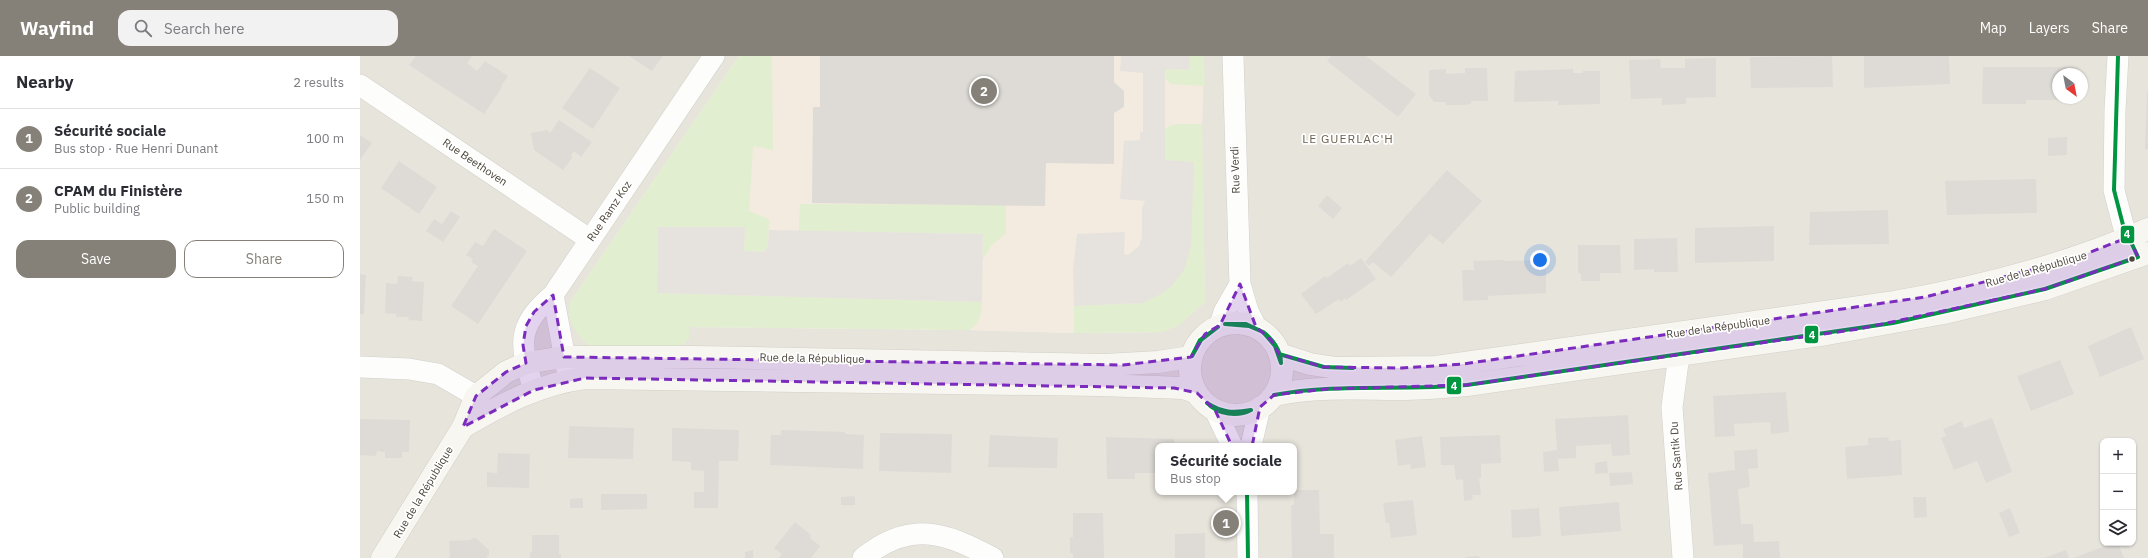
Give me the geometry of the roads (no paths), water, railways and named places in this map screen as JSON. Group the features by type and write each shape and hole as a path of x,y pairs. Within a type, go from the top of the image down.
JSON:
{"street":[{"name":"Rue Ramz Koz","path":"534,390 526,363 523,345 526,326 534,312 553,295 589,239 714,56"},
{"name":"Rue Verdi","path":"1233,56 1240,284 1248,312 1256,327"},
{"path":"2118,56 2113,179 2116,202 2139,233 2143,255"},
{"name":"Rue Beethoven","path":"360,84 589,239"},
{"name":"Rue de la République","path":"1280,354 1310,364 1336,368 1402,368 1463,364 1925,297 1989,283 2070,260 2139,233"},
{"name":"Rue de la République","path":"1267,401 1290,391 1327,389 1402,389 1467,385 1859,329 1944,313 2045,289 2143,255"},
{"path":"1220,325 1224,312 1240,284"},
{"path":"553,295 569,380"},
{"path":"1252,443 1267,401 1280,381 1280,354 1271,340 1256,327 1232,323 1220,325 1205,334 1194,349 1191,357 1190,370 1191,382 1196,393 1205,403 1215,410 1230,414 1246,413 1267,401"},
{"name":"Rue Santik Du","path":"1679,354 1672,407 1683,558"},
{"name":"Rue de la République","path":"382,558 463,427 476,396 506,372 526,363 564,357 823,358 1105,365 1158,362 1191,357"},
{"path":"360,367 409,369 438,374 476,396"},
{"name":"Rue de la République","path":"463,427 500,405 534,390 569,380 601,377 1100,385 1183,388 1196,393"},
{"path":"1215,410 1231,443"},
{"path":"1247,495 1248,558"},
{"path":"863,558 895,540 906,536 927,534 944,535 958,540 993,558"}],"place":[{"name":"CPAM du Finistère","path":"984,91"},
{"name":"Sécurité sociale","path":"1226,523"}],"district":[{"name":"LE GUERLAC'H","path":"1348,138"}]}
